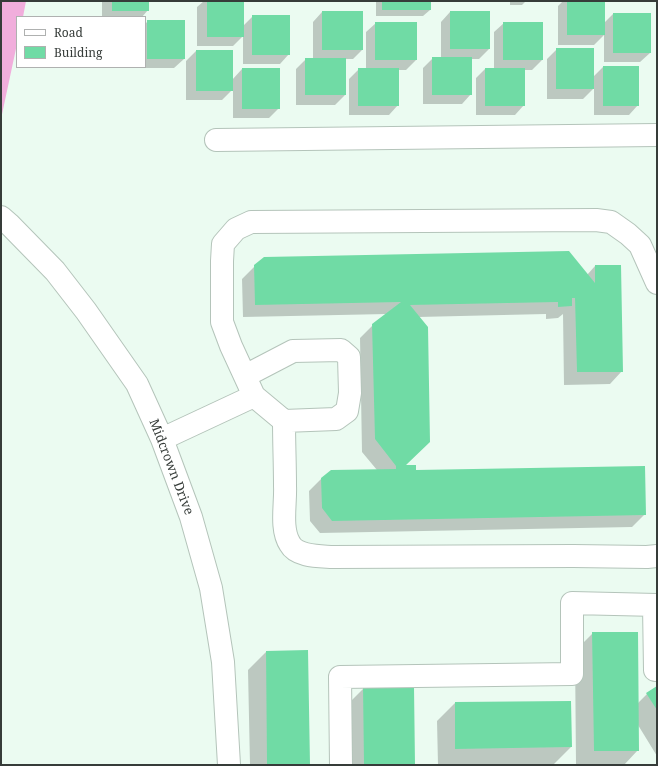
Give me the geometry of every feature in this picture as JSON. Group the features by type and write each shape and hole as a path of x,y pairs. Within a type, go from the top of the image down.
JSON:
{"street":[{"path":"216,140 657,135"},
{"name":"Midcrown Drive","path":"1,217 54,271 86,311 138,384 162,439 191,517 211,588 223,662 229,765"},
{"path":"245,376 293,351 341,350 348,357 350,393 347,411 336,420 284,421 254,396 231,346 222,322 223,244 236,229 251,222 596,220 611,222 628,234 640,246 657,283"},
{"path":"162,439 254,396"},
{"path":"284,421 285,532 290,545 297,551 311,556 333,557 657,556"},
{"path":"341,765 340,676 572,674 572,603 655,605 654,670"}],"shaded area":[{"path":"1,1 26,1 23,16 16,16 16,49 1,119"}],"building":[{"path":"112,1 149,1 149,11 112,11"},
{"path":"207,1 244,1 244,37 207,37"},
{"path":"382,1 431,1 431,10 382,10"},
{"path":"567,1 605,1 605,35 567,35"},
{"path":"322,11 363,11 363,50 322,50"},
{"path":"450,11 490,11 490,49 450,49"},
{"path":"613,13 651,13 651,53 613,53"},
{"path":"252,15 290,15 290,55 252,55"},
{"path":"147,20 185,20 185,59 147,59"},
{"path":"375,22 417,22 417,60 375,60"},
{"path":"503,22 543,22 543,60 503,60"},
{"path":"556,48 594,48 594,89 556,89"},
{"path":"196,50 233,50 233,91 196,91"},
{"path":"432,57 472,57 472,95 432,95"},
{"path":"305,58 346,58 346,95 305,95"},
{"path":"603,66 639,66 639,106 603,106"},
{"path":"242,68 280,68 280,109 242,109"},
{"path":"358,68 399,68 399,106 358,106"},
{"path":"485,68 525,68 525,106 485,106"},
{"path":"569,251 595,283 595,265 621,265 623,372 577,372 575,298 572,298 572,306 558,307 558,302 410,305 428,327 430,442 406,465 416,465 416,470 645,466 646,515 332,521 322,508 321,478 331,470 396,469 396,466 375,439 372,324 401,302 255,305 254,265 264,257"},
{"path":"592,632 638,632 639,751 594,751"},
{"path":"308,650 310,765 267,765 266,651"},
{"path":"657,686 657,710 646,693"},
{"path":"363,687 414,687 415,765 364,765"},
{"path":"571,701 572,747 455,749 455,702"}]}
